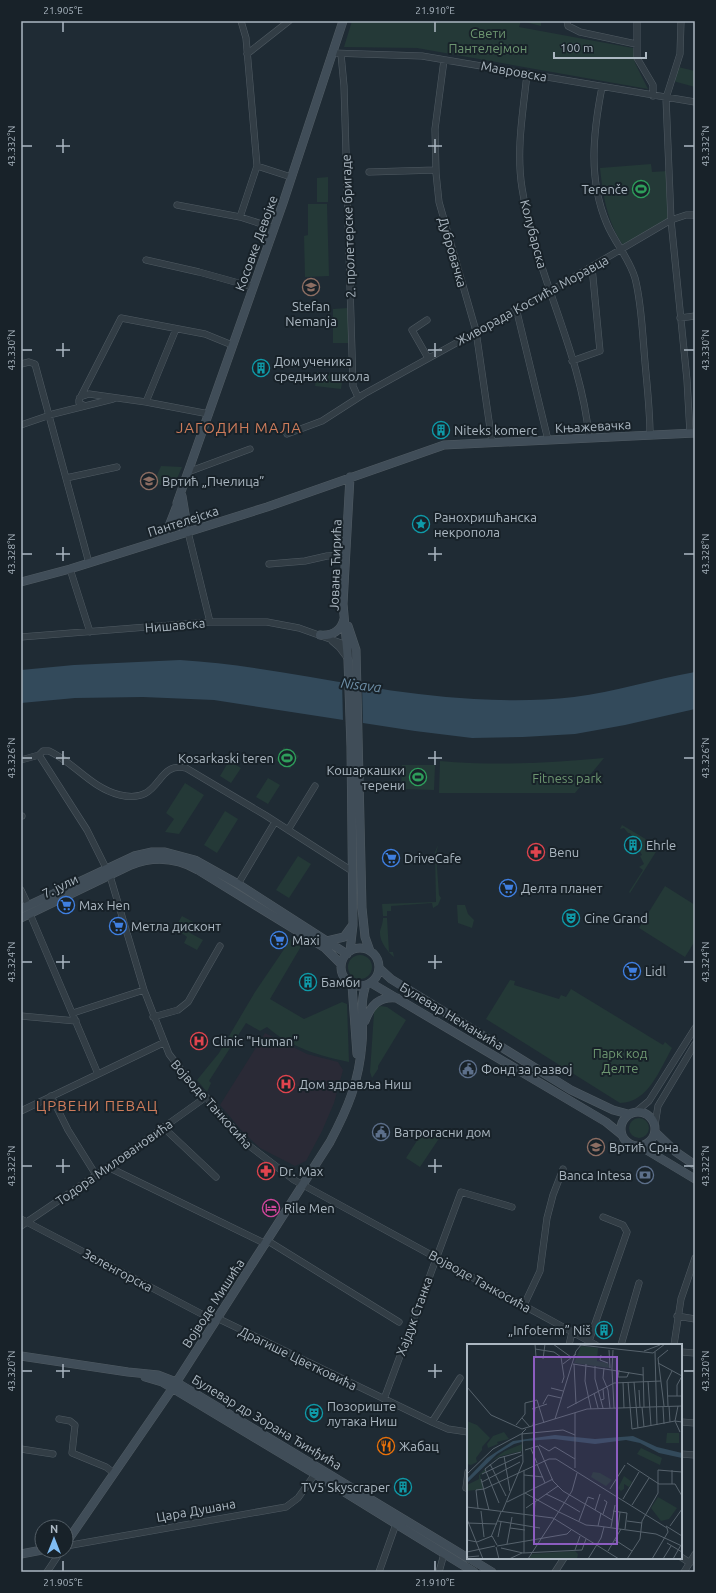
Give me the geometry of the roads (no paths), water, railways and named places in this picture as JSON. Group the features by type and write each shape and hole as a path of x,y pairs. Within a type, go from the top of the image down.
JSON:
{"street":[{"path":"240,21 246,38 257,166 240,217"},
{"path":"247,54 290,21"},
{"name":"Косовке Девојке","path":"159,541 169,526 209,414 252,287 274,228 343,21"},
{"path":"567,21 568,26 580,32 636,44"},
{"path":"637,21 637,58 653,85 653,96"},
{"path":"681,21 680,54 666,98 671,220 693,433"},
{"name":"Мавровска","path":"332,53 400,54 695,102"},
{"name":"2. пролетерске бригаде","path":"341,54 344,86 353,386 358,397"},
{"name":"Дубровачка","path":"444,60 435,129 436,170 439,202 476,331 492,442"},
{"name":"Колубарска","path":"527,74 520,131 522,188 550,291 582,395 589,437"},
{"path":"602,87 594,143 595,179 606,222 613,237 622,249 635,277 639,298 649,397 650,435"},
{"path":"257,166 291,178"},
{"path":"369,172 436,170"},
{"path":"177,205 240,217 274,228"},
{"name":"Живорада Костића Моравца","path":"287,434 322,421 358,397 516,308 550,291 671,220 686,215 695,215"},
{"path":"146,260 199,272 252,287"},
{"path":"572,361 600,351 592,267"},
{"path":"516,308 548,440"},
{"path":"680,318 695,316"},
{"path":"85,406 80,404 80,397 121,318 205,334 232,345"},
{"path":"427,320 412,330 428,358"},
{"path":"146,402 176,329"},
{"path":"21,364 29,362 35,364 89,563"},
{"path":"80,397 89,394 146,402 209,414"},
{"path":"21,425 49,415 118,398"},
{"name":"Књажевачка","path":"492,442 693,433"},
{"name":"Пантелејска","path":"21,582 70,569 188,532 436,446 455,443 492,442"},
{"path":"188,472 250,449"},
{"path":"66,478 117,468"},
{"name":"Јована Ћирића","path":"350,477 343,604 347,646 350,660"},
{"name":"Косовке Девојке","path":"182,488 183,505 188,525 188,532"},
{"path":"177,503 179,518 185,530 188,532 210,622"},
{"path":"269,564 305,561 327,556 346,555"},
{"path":"70,569 90,632"},
{"path":"324,636 333,638 340,635 345,618"},
{"path":"108,872 146,860 166,860 190,866 325,948 341,964 344,978 352,985 369,984 375,979 379,968 377,960 370,951 364,932 362,908 350,660 354,641 345,618"},
{"name":"Нишавска","path":"21,637 210,622 267,622 299,628 324,636 347,646"},
{"path":"324,636 339,647 350,660"},
{"path":"341,964 348,952 353,925 352,871 354,746"},
{"path":"21,760 39,755 43,751 49,751 97,786 120,795 134,797 145,794 155,787 167,770 178,766 186,768 265,815 352,871"},
{"name":"Војводе Танкосића","path":"39,755 88,830 108,872 144,990 163,1043 177,1065 192,1084 206,1097 253,1150 294,1180 436,1256 594,1344"},
{"path":"288,830 315,786"},
{"path":"238,884 275,822"},
{"path":"108,872 140,854 165,852 195,860 238,884 327,941 348,952 359,948 370,951"},
{"name":"7. јули","path":"21,918 26,909 108,872"},
{"path":"21,890 26,909 73,1013 98,1074"},
{"path":"327,941 344,937 353,925"},
{"path":"153,1017 178,1010 188,1002 220,946"},
{"name":"Булевар Немањића","path":"379,968 391,978 571,1090 613,1110 628,1114"},
{"name":"Булевар Немањића","path":"369,984 399,998 606,1122 622,1135"},
{"name":"Војводе Мишића","path":"74,1533 174,1385 304,1185 345,1114 356,1081 362,1046 363,996 369,984"},
{"name":"Војводе Мишића","path":"352,985 358,1065"},
{"path":"73,1013 144,990"},
{"path":"363,1028 369,1011 374,1004 388,998 399,998"},
{"path":"21,1016 76,1021"},
{"path":"695,1028 649,1101 637,1111 628,1114 622,1121 622,1135 629,1144 640,1146 695,1180"},
{"path":"21,1111 163,1043"},
{"path":"640,1146 648,1143 656,1129 658,1106 695,1044"},
{"path":"51,1096 68,1130 96,1175"},
{"name":"Тодора Миловановића","path":"21,1226 108,1167 206,1097"},
{"path":"637,1111 651,1116 656,1129 676,1152 695,1165"},
{"path":"163,1127 216,1177"},
{"path":"108,1167 267,1242 399,1322"},
{"path":"524,1305 540,1271 547,1218 562,1169"},
{"name":"Хајдук Станка","path":"384,1399 461,1192 512,1207"},
{"path":"588,1341 627,1230 623,1225 603,1217"},
{"name":"Зеленгорска","path":"21,1219 216,1320"},
{"path":"674,1344 677,1316 685,1284 695,1258"},
{"path":"621,1344 639,1283"},
{"path":"677,1316 695,1319"},
{"name":"Драгише Цветковића","path":"216,1320 432,1422 448,1429 467,1432"},
{"path":"569,1344 572,1332"},
{"path":"682,1352 695,1354"},
{"path":"21,1356 128,1372 174,1385"},
{"path":"432,1422 460,1378"},
{"name":"Булевар др Зорана Ђинђића","path":"174,1385 474,1572"},
{"name":"Булевар др Зорана Ђинђића","path":"174,1385 467,1557"},
{"path":"59,1419 70,1421 76,1425 72,1454 106,1467 114,1473"},
{"path":"682,1422 695,1423"},
{"path":"21,1449 53,1454"},
{"path":"682,1454 695,1455"},
{"name":"Цара Душана","path":"74,1544 286,1507 298,1498 315,1474"},
{"path":"466,1488 467,1480"},
{"path":"379,1572 396,1524"},
{"path":"21,1554 34,1552"},
{"path":"439,1572 444,1554"},
{"path":"684,1572 692,1562 695,1554"},
{"path":"682,1557 692,1562"},
{"path":"47,1572 56,1559"},
{"name":"Булевар др Зорана Ђинђића","path":"470,1559 492,1572"},
{"path":"555,1572 563,1560"}],"place":[{"name":"Terenče","path":"641,189"},
{"name":"Stefan Nemanja","path":"311,287"},
{"name":"Дом ученика средњих школа","path":"261,368"},
{"name":"Niteks komerc","path":"441,430"},
{"name":"Вртић „Пчелица”","path":"149,481"},
{"name":"Ранохришћанска некропола","path":"421,524"},
{"name":"Kosarkaski teren","path":"287,758"},
{"name":"Кошаркашки терени","path":"418,777"},
{"name":"Ehrle","path":"633,845"},
{"name":"Benu","path":"536,852"},
{"name":"DriveCafe","path":"391,858"},
{"name":"Делта планет","path":"508,888"},
{"name":"Max Hen","path":"66,905"},
{"name":"Cine Grand","path":"571,918"},
{"name":"Метла дисконт","path":"118,926"},
{"name":"Maxi","path":"279,940"},
{"name":"Lidl","path":"632,971"},
{"name":"Бамби","path":"308,982"},
{"name":"Clinic \"Human\"","path":"199,1041"},
{"name":"Фонд за развој","path":"468,1069"},
{"name":"Дом здравља Ниш","path":"286,1084"},
{"name":"Ватрогасни дом","path":"381,1132"},
{"name":"Вртић Срна","path":"596,1147"},
{"name":"Dr. Max","path":"266,1171"},
{"name":"Banca Intesa","path":"645,1175"},
{"name":"Rile Men","path":"271,1208"},
{"name":"„Infoterm” Niš","path":"604,1330"},
{"name":"Позориште лутака Ниш","path":"314,1413"},
{"name":"Жабац","path":"386,1446"},
{"name":"TV5 Skyscraper","path":"403,1487"}],"district":[{"name":"ЈАГОДИН МАЛА","path":"239,427"},
{"name":"ЦРВЕНИ ПЕВАЦ","path":"97,1105"}],"park label":[{"name":"Свети Пантелејмон","path":"488,40"},
{"name":"Fitness park","path":"567,778"},
{"name":"Парк код Делте","path":"620,1060"}],"water label":[{"name":"Nisava","path":"361,685"}]}
